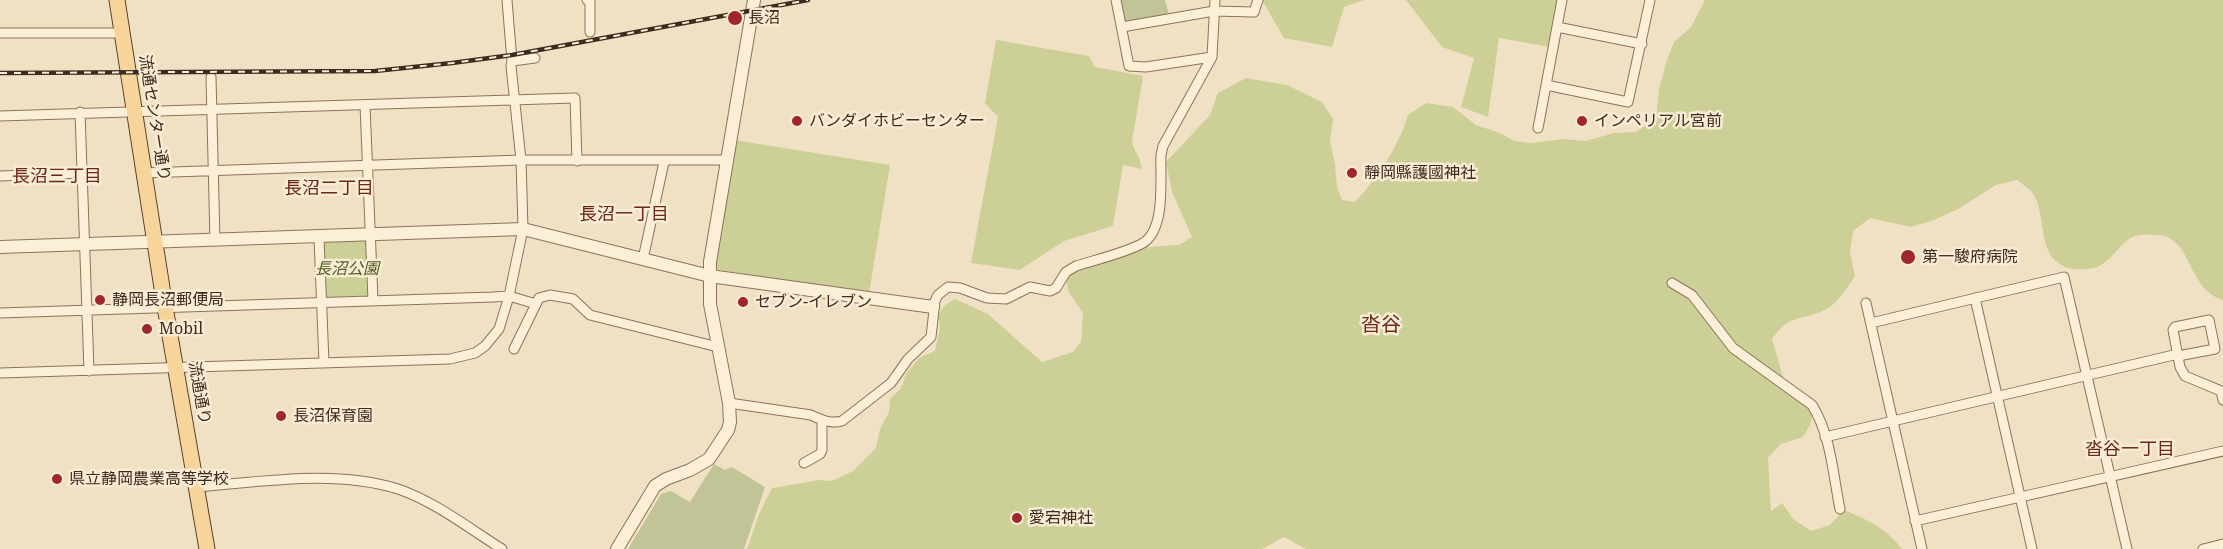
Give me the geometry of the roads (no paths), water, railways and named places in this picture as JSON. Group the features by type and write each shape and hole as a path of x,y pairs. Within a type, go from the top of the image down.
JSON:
{"main road":[{"name":"流通センター通り","path":"117,0 155,243"},
{"name":"流通通り","path":"155,243 207,549"}],"street":[{"path":"0,373 450,358 464,357 485,346 499,328 509,296 523,229 521,160 511,74 507,0"},
{"path":"587,0 590,1 590,32"},
{"path":"617,549 655,486 701,465 716,451 730,422 729,403 710,304 710,276 713,234 754,0"},
{"path":"1116,0 1130,66 1146,67 1212,57"},
{"path":"729,403 811,415 822,421 836,423 842,421 891,383 908,359 931,338 933,307 938,295 948,287 955,287 996,300 1014,296 1030,287 1050,291 1056,288 1066,272 1076,266 1144,243 1153,233 1159,218 1163,146 1212,57 1215,0"},
{"path":"1122,27 1214,11 1254,12 1258,0"},
{"path":"1538,128 1562,0"},
{"path":"1546,85 1628,102 1650,0"},
{"path":"1557,27 1642,44"},
{"path":"0,33 122,33"},
{"path":"512,61 535,58"},
{"path":"211,77 215,241"},
{"path":"0,116 575,98 577,161"},
{"path":"365,105 373,300"},
{"path":"80,112 89,370"},
{"path":"144,173 521,160 664,162 727,160"},
{"path":"643,259 664,162"},
{"path":"0,176 82,173"},
{"path":"0,247 320,238 523,229 710,276 933,307"},
{"path":"320,238 324,363"},
{"path":"1870,323 2064,277 2127,549"},
{"path":"1672,283 1692,295 1733,348 1812,405 1820,418 1825,436 1839,509"},
{"path":"0,313 509,296 536,304"},
{"path":"514,349 536,304 543,296 567,297 573,299 590,315 718,347"},
{"path":"1975,298 2032,549"},
{"path":"1866,303 1922,549"},
{"path":"1825,436 2087,375 2178,355 2215,349 2209,320 2175,327 2173,330 2178,355 2180,367 2185,376 2221,391 2223,400"},
{"path":"804,463 820,454 822,421"},
{"path":"1916,522 2223,451"},
{"path":"196,486 333,478 360,481 398,489 420,498 502,549"},
{"path":"2203,549 2223,544"},
{"path":"198,549 207,549"}],"railway":[{"path":"0,73 375,71 512,55 808,0"}],"place":[{"name":"長沼","path":"735,18"},
{"name":"バンダイホビーセンター","path":"797,121"},
{"name":"インペリアル宮前","path":"1582,121"},
{"name":"靜岡縣護國神社","path":"1352,173"},
{"name":"第一駿府病院","path":"1908,257"},
{"name":"静岡長沼郵便局","path":"100,300"},
{"name":"セブン-イレブン","path":"743,302"},
{"name":"Mobil","path":"147,329"},
{"name":"長沼保育園","path":"281,416"},
{"name":"県立静岡農業高等学校","path":"57,479"},
{"name":"愛宕神社","path":"1017,518"}],"district":[{"name":"長沼三丁目","path":"57,177"},
{"name":"長沼二丁目","path":"329,189"},
{"name":"長沼一丁目","path":"624,215"},
{"name":"沓谷","path":"1381,325"},
{"name":"沓谷一丁目","path":"2130,450"}],"park label":[{"name":"長沼公園","path":"347,269"}]}
